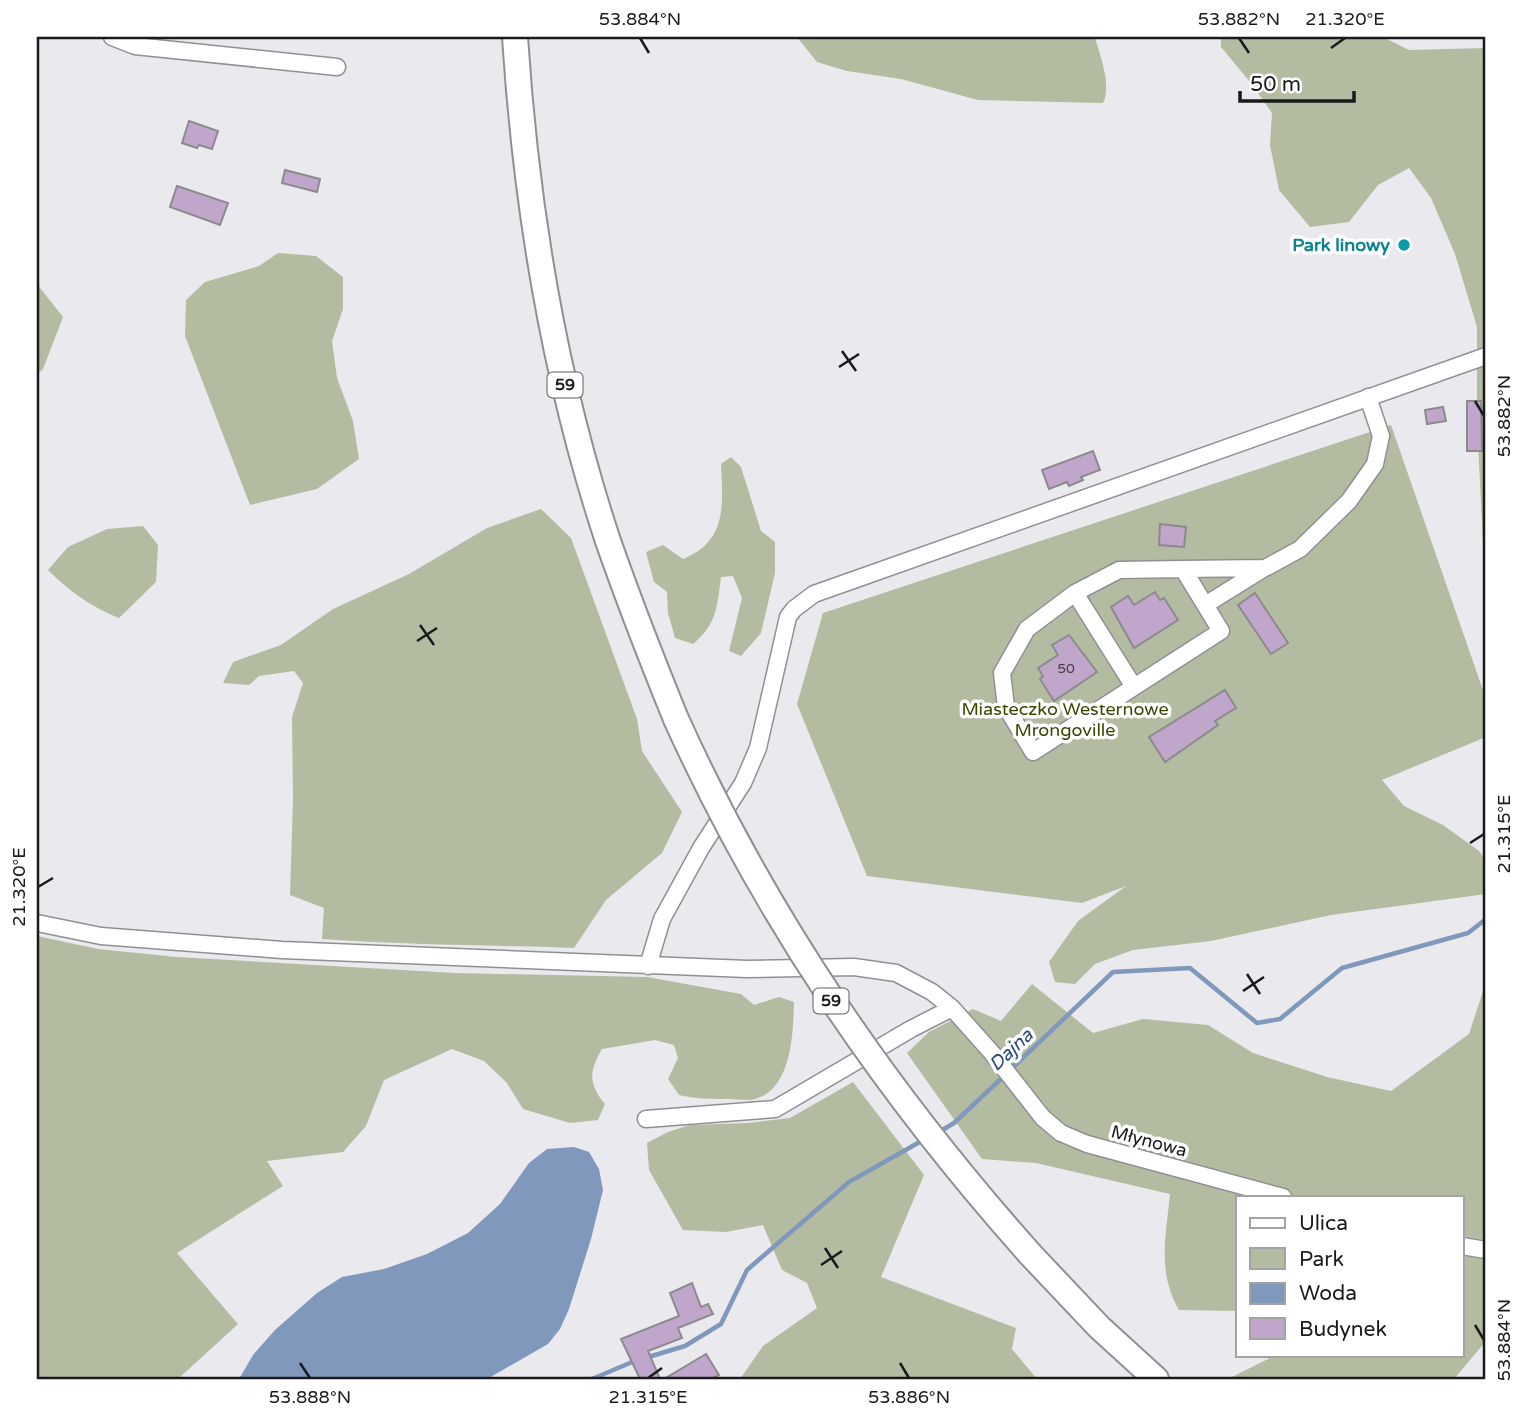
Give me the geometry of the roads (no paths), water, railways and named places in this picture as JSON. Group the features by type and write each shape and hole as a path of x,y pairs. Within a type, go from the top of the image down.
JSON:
{"main road":[{"name":"59","path":"515,37 523,146 560,366 607,538 634,614 676,719 718,809 742,855 831,1001 948,1160 1030,1254 1099,1327 1156,1379"}],"street":[{"path":"112,37 135,46 337,67"},
{"path":"648,966 662,919 701,848 743,783 758,748 784,628 794,609 814,594 1486,356"},
{"path":"1205,605 1300,549 1349,501 1375,464 1381,436 1368,397"},
{"path":"1183,569 1221,631 1033,752 1006,708 1002,673 1027,629 1074,593 1119,570 1183,569 1265,568"},
{"path":"1074,593 1134,687"},
{"path":"37,923 101,936 282,950 747,969 854,967 896,974 932,992 952,1008 775,1109 646,1119"},
{"name":"Młynowa","path":"952,1008 992,1053 1043,1118 1061,1133 1087,1144 1279,1196"},
{"path":"1464,1246 1486,1250"}],"water":[{"path":"574,1147 589,1152 599,1169 603,1190 569,1309 560,1329 548,1344 487,1379 239,1379 253,1355 275,1330 317,1293 342,1277 384,1269 427,1254 468,1233 500,1204 529,1163 547,1149"}],"waterway":[{"name":"Dajna","path":"1010,1070 1113,972 1190,968 1257,1023 1280,1019 1342,968 1468,933 1486,919"},
{"name":"Dajna","path":"939,1132 954,1123 1004,1076"},
{"name":"Dajna","path":"645,1358 685,1346 721,1324 747,1270 849,1182 925,1139"},
{"name":"Dajna","path":"592,1379 637,1360"}],"place":[{"name":"Park linowy","path":"1404,245"}],"park label":[{"name":"Miasteczko Westernowe Mrongoville","path":"1065,719"}]}
